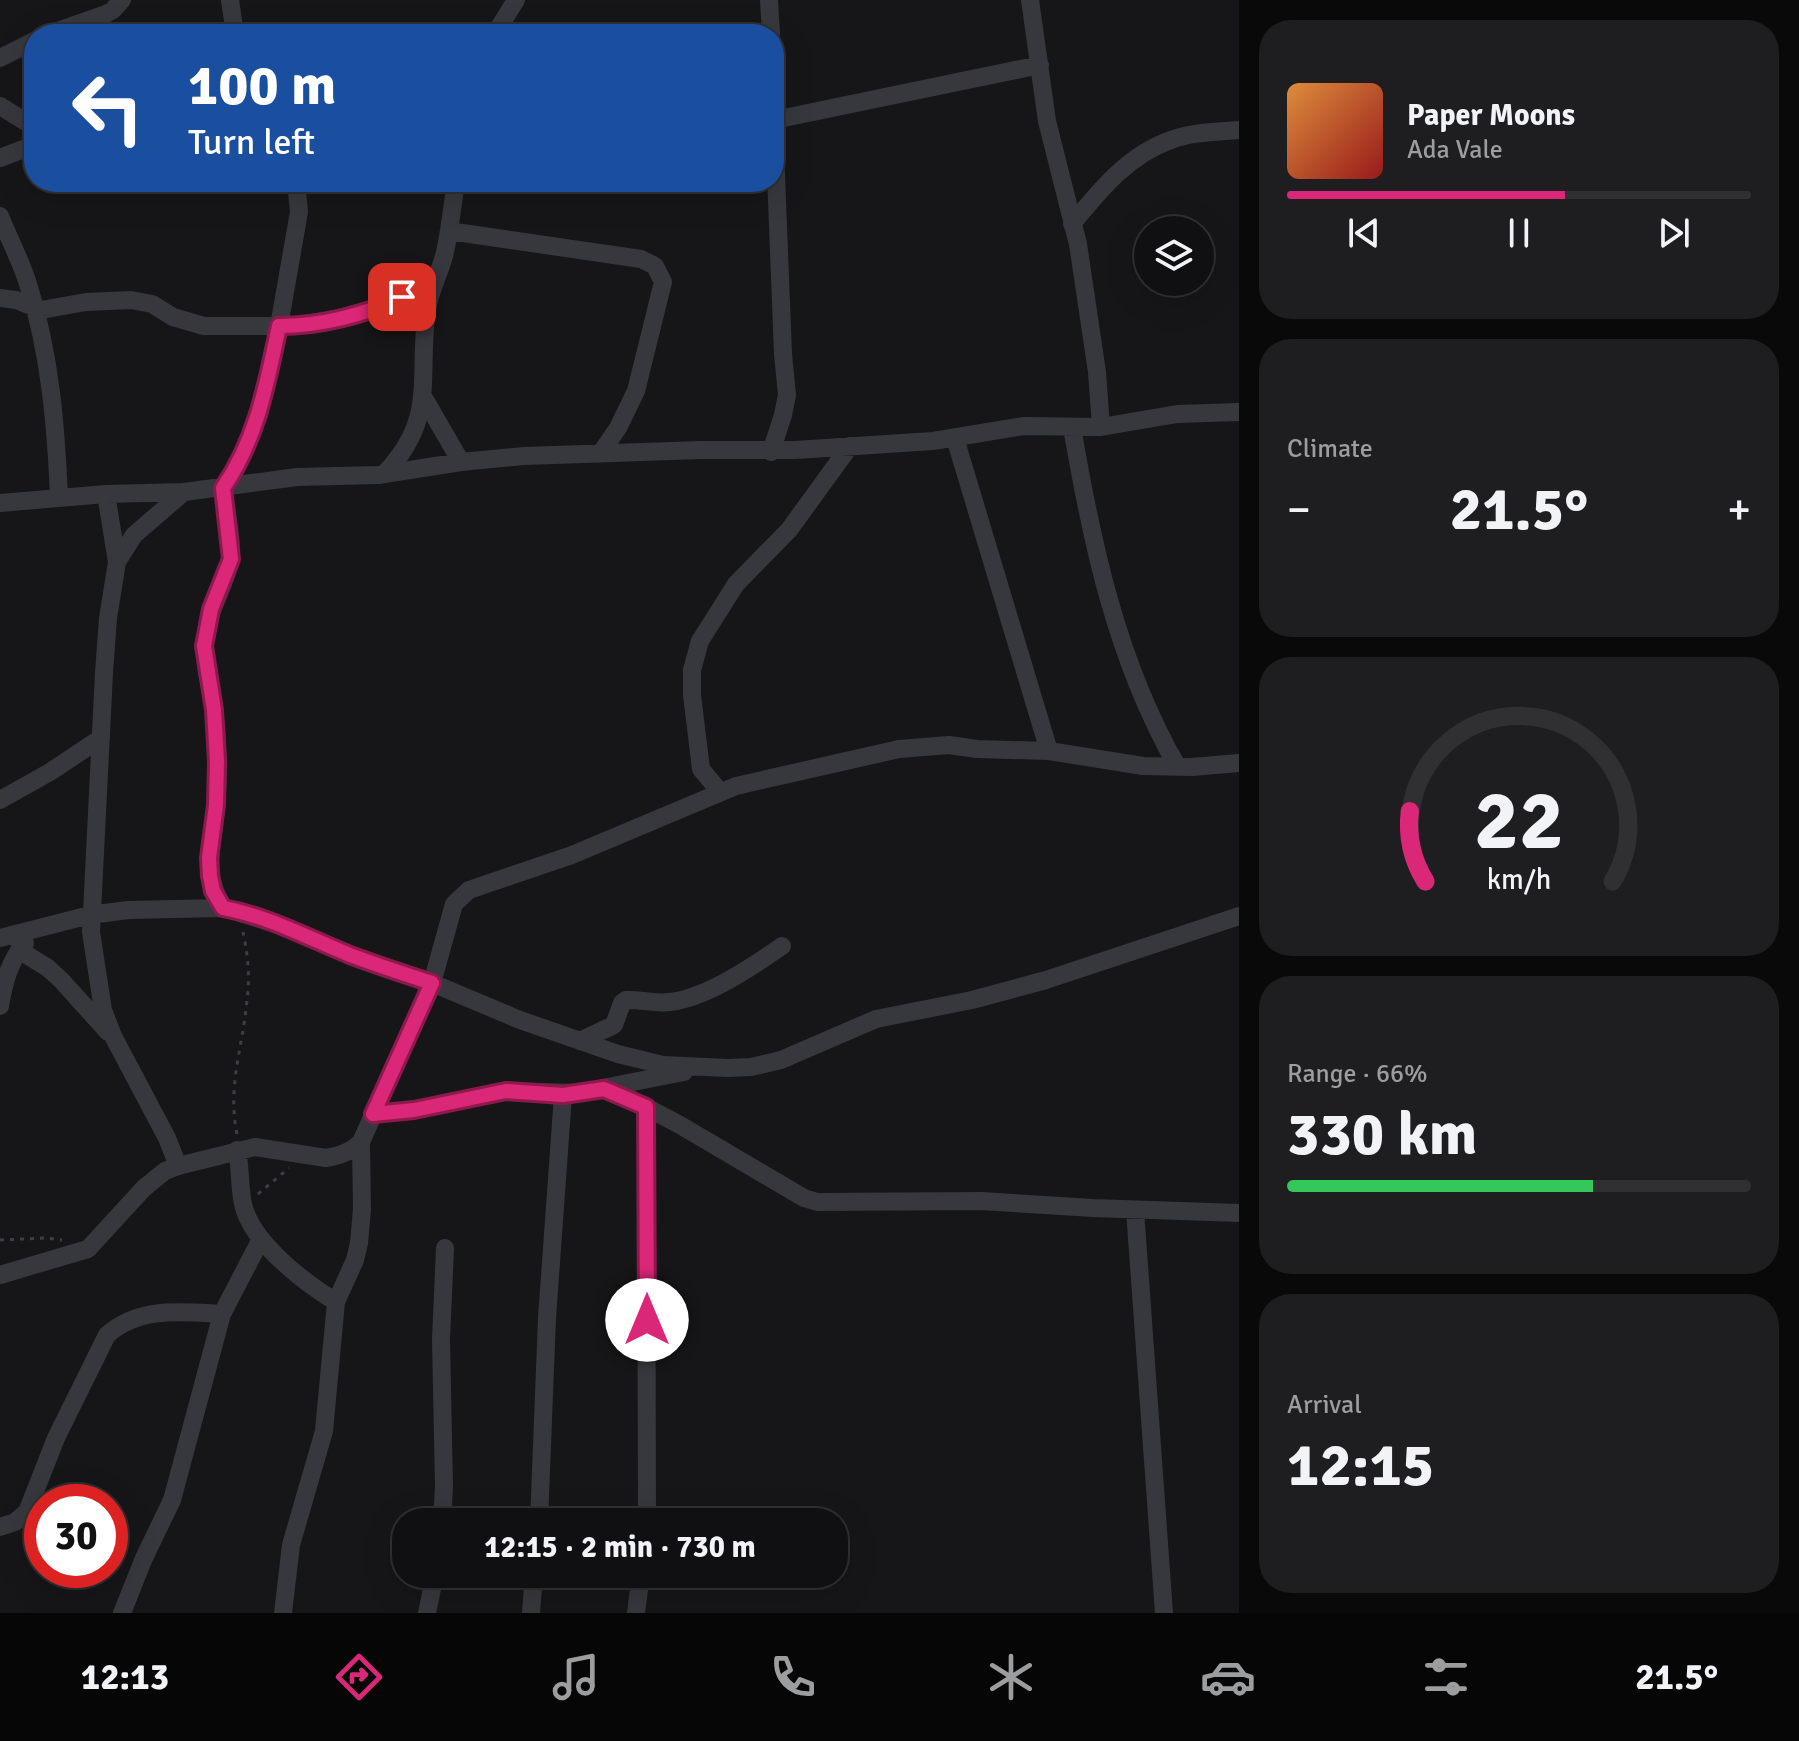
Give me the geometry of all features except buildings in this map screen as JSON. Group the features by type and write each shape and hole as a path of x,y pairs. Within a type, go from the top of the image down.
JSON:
{"street":[{"path":"78,24 106,14 122,0"},
{"path":"230,0 234,24"},
{"path":"501,24 516,0"},
{"path":"769,0 770,24"},
{"path":"1030,1 1047,121 1078,244 1097,372 1101,427"},
{"path":"0,58 24,46"},
{"path":"784,119 1040,65"},
{"path":"0,106 24,121"},
{"path":"1072,224 1127,164 1171,140 1239,130"},
{"path":"0,158 24,149"},
{"path":"231,910 213,891 210,876 217,761 214,710 204,646 211,609 231,559 223,488 242,457 259,415 279,326 299,212 297,192"},
{"path":"385,473 398,460 414,435 424,398 428,308 449,231 455,192"},
{"path":"771,452 787,395 777,192"},
{"path":"0,216 24,272 35,309 52,392 59,497"},
{"path":"449,231 641,259 655,266 663,282 636,391 618,428 600,454"},
{"path":"0,298 16,300 35,309 131,300 152,304 190,324 222,327 304,325 375,308 418,289 437,276"},
{"path":"424,398 461,462"},
{"path":"0,503 106,494 184,492 297,477 385,473 524,456 701,450 771,452 955,438 1024,426 1101,427 1177,414 1239,412"},
{"path":"1072,427 1097,562 1119,639 1151,717 1177,766"},
{"path":"955,438 1049,751"},
{"path":"720,792 701,769 699,754 692,670 700,641 736,584 789,530 850,446"},
{"path":"117,562 141,527 184,492"},
{"path":"106,494 117,562 108,618 90,915 103,1010 178,1166"},
{"path":"0,800 101,738"},
{"path":"0,1275 88,1249 144,1188 165,1171 178,1166 255,1147 336,1157 355,1148 361,1142 432,983 454,904 469,890 572,855 677,813 720,792 864,755 949,745 1049,751 1130,765 1239,763"},
{"path":"0,938 90,915 128,910 231,910 286,927 520,1020 643,1062 706,1068 765,1064 876,1019 1008,991 1239,916"},
{"path":"0,1006 2,979 19,950 38,929"},
{"path":"580,1041 614,1025 626,1000 671,1002 694,996 752,967 782,946"},
{"path":"19,950 48,968 113,1036"},
{"path":"373,1114 414,1110 506,1091 563,1095 706,1068"},
{"path":"604,1089 646,1107 804,1198 817,1202 981,1201 1239,1213"},
{"path":"540,1508 547,1318 563,1095"},
{"path":"646,1107 647,1508"},
{"path":"283,1613 291,1545 324,1431 336,1302 355,1260 359,1243 361,1142"},
{"path":"237,1150 244,1209 261,1239 292,1269 336,1302"},
{"path":"1135,1210 1164,1613"},
{"path":"122,1613 172,1500 222,1314 261,1239"},
{"path":"443,1508 441,1340 445,1248"},
{"path":"0,1527 15,1522 27,1512 66,1416 107,1335 120,1323 132,1318 161,1313 222,1314"},
{"path":"427,1613 432,1588"},
{"path":"531,1613 533,1588"},
{"path":"636,1613 639,1588"}],"path":[{"path":"231,910 249,978 232,1093 237,1150"},
{"path":"244,1209 266,1186 305,1155"},
{"path":"0,1240 45,1238 63,1240 88,1249"}],"route":[{"path":"402,297 386,305 336,319 279,326 259,415 248,444 223,488 231,559 211,609 204,646 214,710 217,761 216,805 209,858 213,891 223,908 286,927 350,955 432,983 373,1114 414,1110 506,1091 563,1095 604,1089 646,1107 647,1320"}]}
